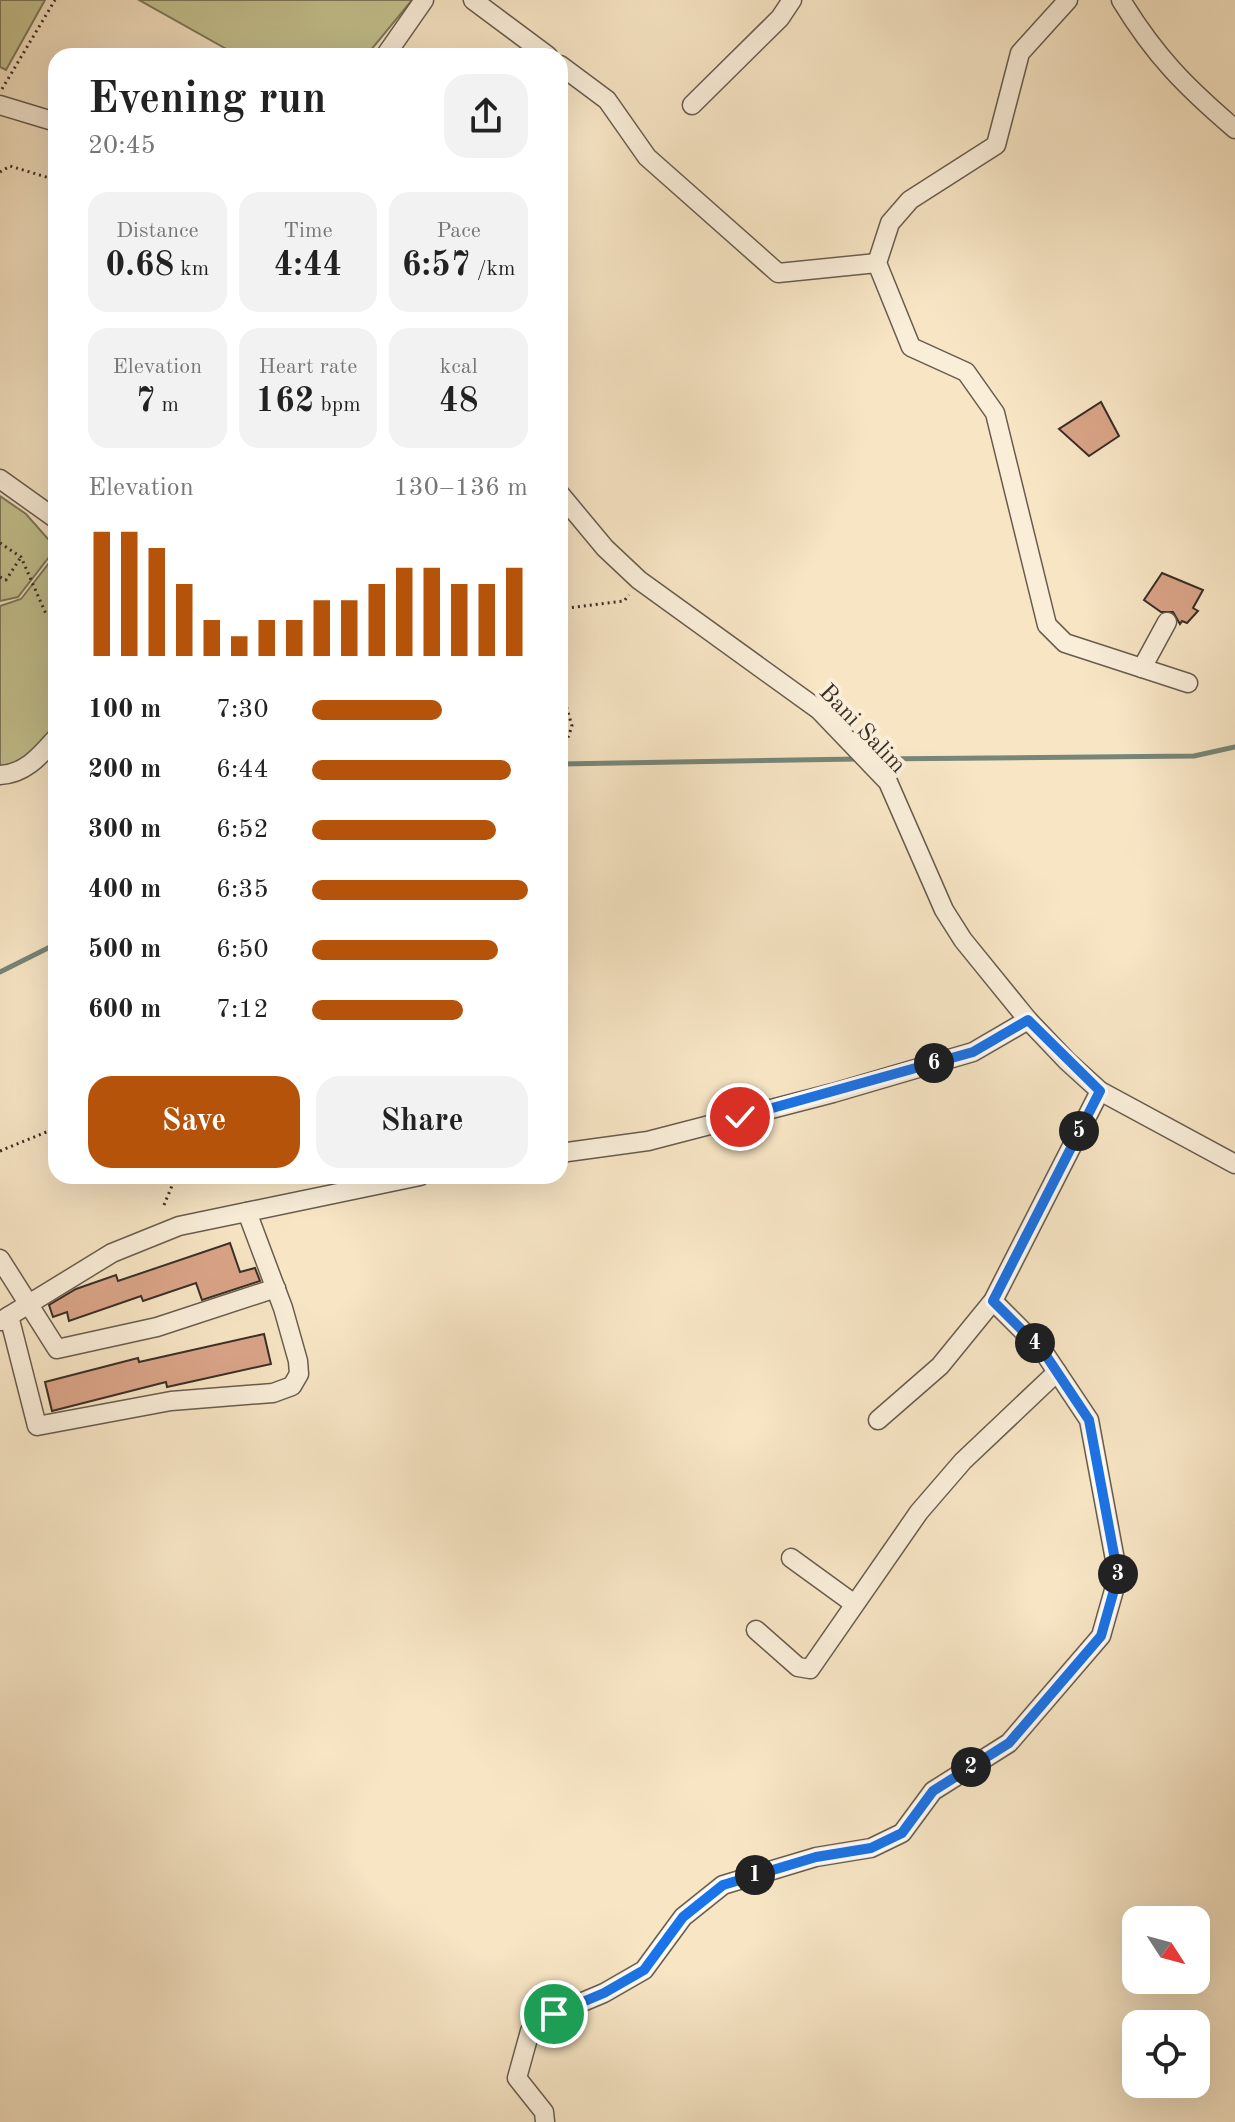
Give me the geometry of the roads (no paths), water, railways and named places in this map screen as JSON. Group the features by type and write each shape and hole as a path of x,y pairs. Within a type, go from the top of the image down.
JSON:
{"street":[{"path":"391,48 424,0"},
{"path":"473,0 537,48"},
{"path":"692,105 780,18 792,0"},
{"path":"1068,0 1020,53 996,145 910,200 890,223 877,263 911,347 966,372 995,413 1047,625 1065,643 1188,683"},
{"path":"1121,0 1141,33 1183,84 1235,129"},
{"path":"568,71 607,100 647,157 778,273 877,263"},
{"path":"0,105 48,120"},
{"path":"0,479 48,513"},
{"name":"Bani Salim","path":"568,504 605,548 639,580 819,710 888,782 944,910 963,940 1028,1020 1100,1091 1235,1164"},
{"path":"1142,668 1167,622"},
{"path":"0,775 14,774 31,764 48,746"},
{"path":"568,1152 648,1141 833,1093 973,1052 1028,1020"},
{"path":"878,1420 940,1366 993,1301 1100,1091"},
{"path":"247,1212 276,1288 298,1361 299,1374 292,1386 273,1393 171,1401 37,1426 4,1319 112,1253 179,1226 382,1184"},
{"path":"0,1259 57,1349 157,1327 276,1288"},
{"path":"545,2122 544,2112 517,2078 530,2031 554,2014 604,1993 644,1970 683,1917 723,1885 816,1857 871,1848 902,1833 933,1791 1009,1743 1101,1636 1118,1576 1089,1420 1043,1351 993,1301"},
{"path":"756,1630 798,1667 810,1669 853,1603 927,1501 963,1461 1057,1372"},
{"path":"791,1558 853,1603"}],"waterway":[{"path":"873,759 1194,756 1235,747"},
{"path":"568,764 859,759"},
{"path":"0,972 48,948"}]}
